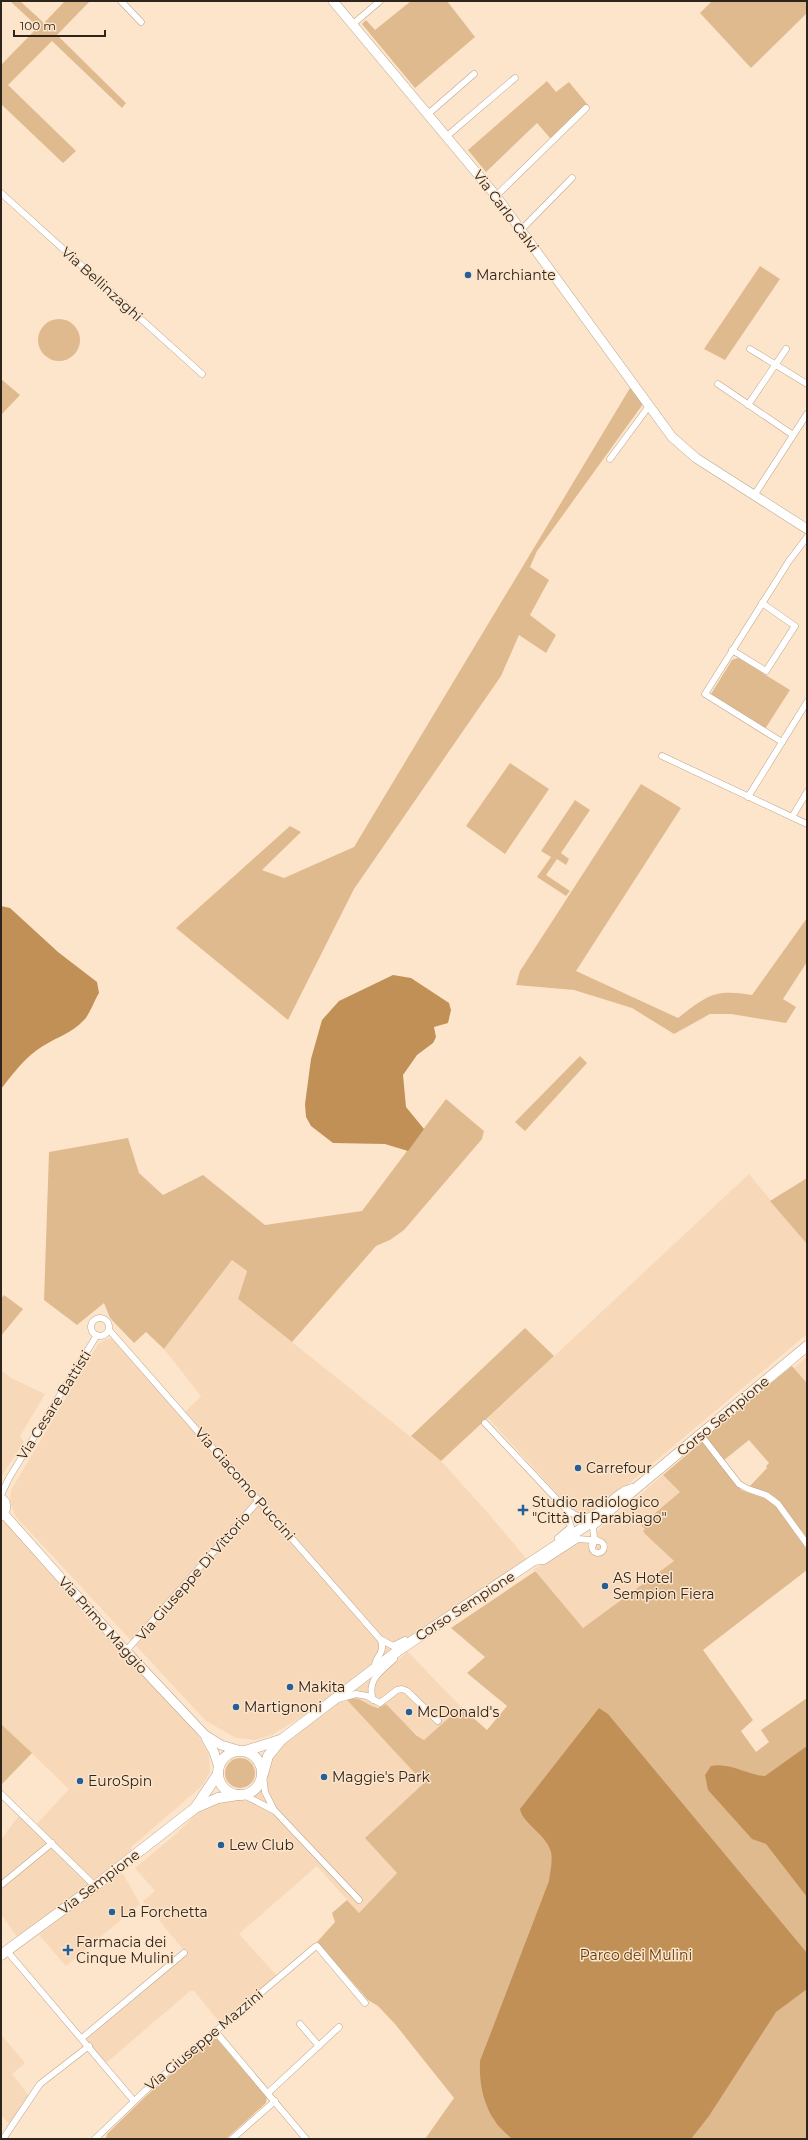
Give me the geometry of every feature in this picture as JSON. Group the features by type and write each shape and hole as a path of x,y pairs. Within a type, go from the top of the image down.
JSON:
{"main road":[{"name":"Corso Sempione","path":"263,1774 268,1756 281,1740 399,1650 532,1563 611,1509 807,1346"},
{"name":"Corso Sempione","path":"242,1750 281,1740"},
{"path":"242,1750 258,1758 263,1774 259,1785 250,1793 241,1795 227,1790 222,1786 218,1771 225,1756 242,1750"},
{"name":"Via Sempione","path":"195,1808 218,1771"},
{"name":"Via Sempione","path":"4,1953 95,1886 195,1808 218,1798 241,1795"}],"street":[{"path":"121,1 141,22"},
{"name":"Via Carlo Calvi","path":"333,1 496,196 649,406 680,445 706,464 755,494 807,529"},
{"path":"353,24 380,1"},
{"path":"428,114 474,74"},
{"path":"447,136 515,78"},
{"path":"496,196 586,108"},
{"path":"521,230 572,178"},
{"name":"Via Bellinzaghi","path":"1,193 202,374"},
{"path":"750,349 807,384"},
{"path":"748,404 786,349"},
{"path":"718,384 793,435"},
{"path":"610,459 649,406"},
{"path":"755,494 807,414"},
{"path":"782,742 705,694 762,603 807,537"},
{"path":"732,650 766,671 795,626 762,603"},
{"path":"748,796 807,702"},
{"path":"662,756 807,824"},
{"path":"792,816 807,792"},
{"path":"96,1318 105,1319 109,1324 109,1330 103,1335 97,1335 91,1329 92,1323 96,1318"},
{"name":"Via Giacomo Puccini","path":"109,1330 380,1638"},
{"name":"Via Cesare Battisti","path":"1,1495 9,1478 97,1335"},
{"path":"485,1423 564,1508 577,1518 588,1518 629,1488 639,1486"},
{"path":"700,1434 739,1484 748,1489 766,1495 778,1504 807,1544"},
{"name":"Corso Sempione","path":"532,1563 544,1561 578,1539 591,1540 595,1543 593,1527 634,1496 639,1486"},
{"name":"Via Primo Maggio","path":"1,1498 6,1505 2,1515 126,1652 204,1735 214,1752 218,1771"},
{"name":"Via Giuseppe Di Vittorio","path":"126,1652 259,1500"},
{"path":"532,1563 539,1552 571,1527 569,1517 564,1508"},
{"path":"380,1638 393,1646 408,1639 415,1639"},
{"path":"375,1668 375,1663 382,1650 380,1638"},
{"name":"Corso Sempione","path":"373,1700 371,1689 372,1681 396,1657 399,1650"},
{"name":"Corso Sempione","path":"334,1700 356,1694 377,1703 381,1703 397,1690 405,1690 438,1721"},
{"name":"Via Primo Maggio","path":"204,1735 221,1745 242,1750"},
{"path":"263,1774 265,1792 275,1811 359,1900"},
{"path":"1,1794 95,1886"},
{"path":"241,1795 275,1811"},
{"path":"1,1885 52,1843"},
{"name":"Via Giuseppe Mazzini","path":"97,2138 134,2101 313,1948 317,1946 365,2003"},
{"path":"4,1953 82,2038 134,2101"},
{"path":"82,2038 184,1953"},
{"path":"300,2024 319,2046"},
{"path":"269,2092 339,2027"},
{"path":"215,2031 269,2092 306,2139"},
{"path":"3,2139 40,2084 88,2046"},
{"path":"232,2139 275,2101"}],"shaded area":[{"path":"1,906 10,908 58,952 97,982 99,993 88,1014 79,1025 32,1054 1,1089"},
{"path":"393,975 411,978 449,1003 451,1010 448,1023 434,1027 436,1037 433,1043 417,1055 403,1075 406,1107 424,1129 408,1151 385,1144 333,1143 311,1126 306,1117 305,1104 311,1059 322,1020 339,1001"},
{"path":"749,1174 807,1244 807,1334 583,1522 488,1418"},
{"path":"232,1260 247,1271 238,1299 441,1461 488,1513 530,1563 340,1693 272,1735 255,1740 236,1738 206,1721 16,1517 10,1502 11,1490 98,1344 106,1339 112,1339 181,1416 201,1396 164,1349"},
{"path":"807,1357 807,1383 794,1368"},
{"path":"1,1370 11,1378 45,1394 20,1436 24,1442 1,1477"},
{"path":"663,1475 680,1492 643,1532 674,1561 583,1628 533,1570 595,1533"},
{"path":"2,1517 178,1708 201,1740 209,1755 210,1772 202,1786 130,1848 135,1853 95,1885 36,1825 69,1789 1,1724"},
{"path":"407,1651 461,1707 424,1740 383,1706 375,1707 354,1698 359,1713 425,1783 366,1838 397,1873 359,1913 317,1866 239,1934 277,1976 221,2024 194,1991 190,1991 106,2063 85,2039 186,1953 143,1901 155,1891 135,1868 176,1834 222,1788 231,1794 245,1795 256,1790 262,1780 262,1763 259,1758 372,1675 397,1661"},
{"path":"599,1708 608,1714 807,1953 807,1989 776,2012 709,2116 691,2139 512,2139 495,2121 487,2107 483,2092 480,2077 480,2061 549,1881 551,1866 552,1855 549,1846 525,1819 520,1809"},
{"path":"807,1746 807,1897 766,1844 752,1839 708,1790 705,1775 711,1766 718,1765 732,1767 765,1776"},
{"path":"20,1814 94,1886 19,1940 1,1914 1,1836 3,1837"},
{"path":"119,1874 123,1874 140,1904 66,1966 39,1935"},
{"path":"3,2037 25,2063 12,2074 30,2097 11,2126 1,2115 1,2038"}],"green space":[{"path":"10,1 20,1 44,23 65,1 90,1 57,35 126,103 122,108 52,41 8,85 76,151 63,163 1,104 1,65 38,27"},
{"path":"411,1 447,1 475,37 415,88 362,24 366,20 375,30"},
{"path":"712,1 807,1 807,13 751,68 700,13"},
{"path":"547,81 556,92 569,82 588,105 551,139 537,123 486,172 468,150"},
{"path":"760,266 780,279 725,360 704,349"},
{"path":"59,319 74,325 80,340 74,355 59,361 44,355 38,340 44,325"},
{"path":"1,379 20,395 1,415"},
{"path":"630,388 643,404 537,551 530,567 549,580 530,615 556,635 546,653 519,635 501,676 354,889 288,1020 176,928 290,826 301,832 262,870 284,878 354,847"},
{"path":"738,658 790,690 765,729 711,694 732,660"},
{"path":"510,763 549,789 505,854 466,826"},
{"path":"641,784 681,808 576,971 678,1018 697,1004 712,996 729,993 752,995 807,918 807,962 783,999 796,1007 786,1023 731,1014 710,1014 674,1034 632,1008 574,990 516,985 520,971"},
{"path":"575,800 590,810 561,853 569,859 566,865 557,859 546,875 570,891 566,896 537,877 551,857 541,851"},
{"path":"580,1056 587,1063 525,1131 515,1122"},
{"path":"446,1099 484,1131 482,1139 404,1230 390,1240 376,1246 292,1342 238,1299 247,1271 232,1260 164,1349 146,1332 134,1343 110,1318 104,1303 77,1325 44,1300 49,1152 128,1138 139,1173 163,1195 203,1175 265,1225 362,1211"},
{"path":"807,1178 807,1244 770,1201"},
{"path":"4,1295 23,1309 1,1336 1,1299"},
{"path":"525,1328 554,1356 441,1461 411,1436"},
{"path":"792,1366 807,1383 807,1538 775,1497 750,1486 767,1468 766,1466 769,1463 749,1440 724,1460 707,1439 707,1435"},
{"name":"Parco dei Mulini","path":"703,1441 741,1490 772,1501 807,1550 807,1570 703,1650 753,1720 741,1731 756,1752 769,1742 761,1730 807,1698 807,2139 425,2139 454,2098 395,2024 378,2006 368,2000 317,1942 335,1922 332,1913 347,1900 359,1913 397,1873 365,1838 424,1783 347,1700 355,1698 359,1699 378,1708 386,1704 416,1735 424,1740 461,1707 487,1730 507,1706 467,1673 485,1657 451,1628 536,1572 583,1628 674,1561 645,1534 643,1531 645,1529 641,1525 680,1492 663,1475"},
{"path":"1,1724 32,1753 1,1785"},
{"path":"240,1758 251,1762 255,1773 251,1784 240,1788 229,1784 225,1773 229,1762"},
{"path":"212,2039 217,2039 267,2097 266,2103 226,2139 106,2139 107,2134 146,2096"}],"place":[{"name":"Marchiante","path":"468,275"},
{"name":"Carrefour","path":"578,1468"},
{"name":"Studio radiologico \"Città di Parabiago\"","path":"523,1510"},
{"name":"AS Hotel Sempion Fiera","path":"605,1586"},
{"name":"Makita","path":"290,1687"},
{"name":"Martignoni","path":"236,1707"},
{"name":"McDonald's","path":"409,1712"},
{"name":"Maggie's Park","path":"324,1777"},
{"name":"EuroSpin","path":"80,1781"},
{"name":"Lew Club","path":"221,1845"},
{"name":"La Forchetta","path":"112,1912"},
{"name":"Farmacia dei Cinque Mulini","path":"68,1950"}]}
